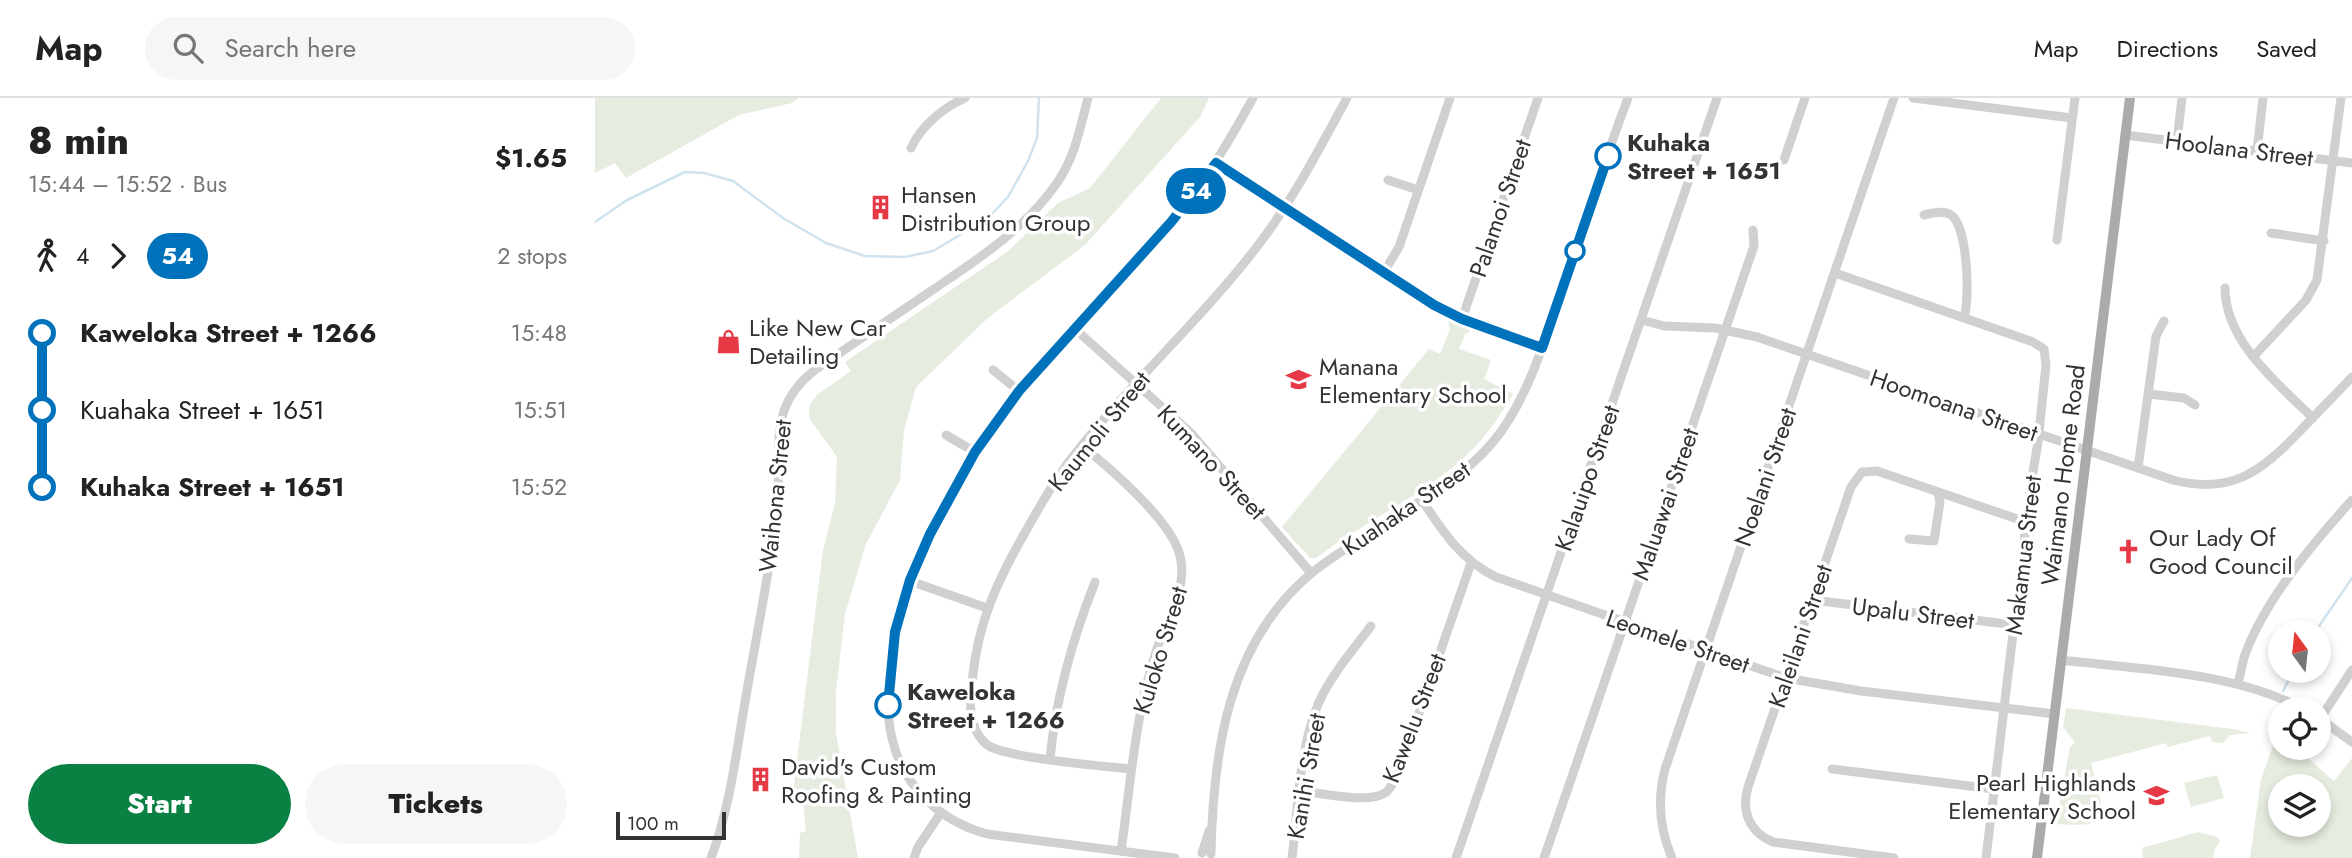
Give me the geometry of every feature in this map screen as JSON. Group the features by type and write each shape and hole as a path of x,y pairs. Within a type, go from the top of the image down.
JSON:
{"main road":[{"name":"Waimano Home Road","path":"2037,858 2130,98"}],"street":[{"path":"911,148 927,124 965,98"},
{"name":"Waihona Street","path":"711,858 731,783 769,564 779,494 781,421 790,398 799,384 816,369 994,248 1022,222 1057,183 1067,166 1077,143 1088,98"},
{"path":"1175,858 987,834 959,825 940,814 905,774 894,747 889,723 892,652 901,606 910,580 932,530 975,452 1019,391 1172,221 1216,163 1253,98"},
{"name":"Kaumoli Street","path":"1131,769 1014,755 993,749 979,736 972,723 972,677 986,608 1038,508 1081,446 1236,272 1284,208 1347,98"},
{"path":"1384,272 1399,247 1450,98"},
{"name":"Palamoi Street","path":"1462,319 1538,98"},
{"name":"Kuahaka Street","path":"1206,856 1223,725 1236,680 1249,652 1268,621 1311,573 1470,466 1498,436 1525,393 1628,98"},
{"name":"Kalauipo Street","path":"1456,858 1717,98"},
{"path":"1784,160 1805,98"},
{"name":"Noelani Street","path":"1672,858 1661,823 1661,782 1894,98"},
{"path":"1913,98 2073,118"},
{"path":"2057,240 2075,98"},
{"path":"2177,141 2182,98"},
{"path":"2257,151 2263,98"},
{"path":"2254,356 2309,296 2317,280 2341,98"},
{"name":"Hoolana Street","path":"2126,135 2352,163"},
{"path":"1216,163 1434,305 1462,319 1542,348"},
{"path":"1388,180 1418,190"},
{"path":"1924,215 1948,213 1959,225 1968,295 1964,318"},
{"name":"Maluawai Street","path":"1544,858 1754,246 1752,230"},
{"path":"2271,233 2324,241"},
{"name":"Makamua Street","path":"1835,273 2033,342 2044,349 2046,365 1986,858"},
{"path":"2225,288 2225,306 2254,356 2272,378 2313,418"},
{"name":"Hoomoana Street","path":"1641,320 1673,327 1725,329 1757,337 2173,480 2200,485 2239,480 2270,462 2352,377"},
{"path":"2138,468 2156,337 2164,321"},
{"name":"Kumano Street","path":"1075,329 1198,441 1311,573"},
{"path":"993,370 1019,391"},
{"path":"2149,394 2184,398 2195,405"},
{"path":"946,435 975,452"},
{"name":"Kuloko Street","path":"1081,446 1129,487 1165,527 1177,544 1182,564 1181,589 1153,659 1142,696 1121,851"},
{"name":"Kaleilani Street","path":"1893,858 1783,845 1765,839 1753,827 1746,812 1746,794 1851,487 1862,472 1877,471 2026,522"},
{"path":"1909,539 1934,541 1940,502 1938,493"},
{"name":"Leomele Street","path":"1422,500 1451,543 1471,563 1496,578 1786,678 1861,691 2055,714"},
{"path":"2238,683 2249,644 2277,596 2317,540 2352,500"},
{"name":"Kawelu Street","path":"1301,791 1371,797 1384,793 1391,786 1398,774 1471,563"},
{"path":"910,580 986,608"},
{"path":"1050,759 1055,710 1064,670 1095,582"},
{"name":"Upalu Street","path":"1813,600 2014,625"},
{"name":"Kanihi Street","path":"1292,858 1307,740 1320,701 1340,667 1371,625"},
{"path":"2061,660 2238,683 2277,697"},
{"path":"2331,702 2352,670"},
{"path":"2331,727 2352,743"},
{"path":"1832,769 1994,789"},
{"path":"915,858 921,842 940,814"}],"shaded area":[{"path":"595,98 798,98 792,103 739,115 626,178 615,163 595,173"},
{"path":"1161,98 1209,98 1200,117 1085,245 989,317 916,387 904,430 900,480 866,544 845,614 836,691 836,733 858,858 799,858 800,833 806,831 803,804 792,801 823,550 835,503 837,457 809,418 809,406 817,395 851,371 845,362 1007,252 1058,203 1090,188"},
{"path":"1448,321 1471,331 1465,334 1459,349 1491,360 1484,379 1513,394 1483,438 1454,466 1416,494 1316,558 1310,558 1282,527 1429,349 1440,354 1450,329"},
{"path":"2066,708 2250,733 2230,735 2223,743 2212,742 2210,736 2168,747 2166,743 2091,763 2101,802 2090,824 2056,824 2070,747 2075,742 2063,727"},
{"path":"2352,758 2352,858 2250,858 2261,779 2268,760 2309,760 2326,774 2268,774 2268,837 2331,837 2331,778 2334,781"},
{"path":"2217,775 2224,798 2191,807 2184,783"},
{"path":"2198,832 2217,837 2220,841 2213,858 2143,858 2142,848"}],"waterway":[{"path":"595,222 627,200 685,172 704,173 733,181 783,218 826,243 865,256 905,257 933,251 987,219 1008,197 1037,138 1039,98"},
{"path":"2323,620 2352,578"},
{"path":"2283,691 2287,683"}],"bus line":[{"name":"54","path":"888,705 892,652 901,606 923,548 975,452 1019,391 1172,221 1216,163 1434,305 1462,319 1542,348 1608,156"}],"place":[{"name":"Kuhaka Street + 1651","path":"1608,156"},
{"name":"Hansen Distribution Group","path":"881,208"},
{"name":"Like New Car Detailing","path":"729,341"},
{"name":"Manana Elementary School","path":"1299,380"},
{"name":"Our Lady Of Good Council","path":"2129,551"},
{"name":"Kaweloka Street + 1266","path":"888,705"},
{"name":"David's Custom Roofing & Painting","path":"761,780"},
{"name":"Pearl Highlands Elementary School","path":"2156,796"}]}
